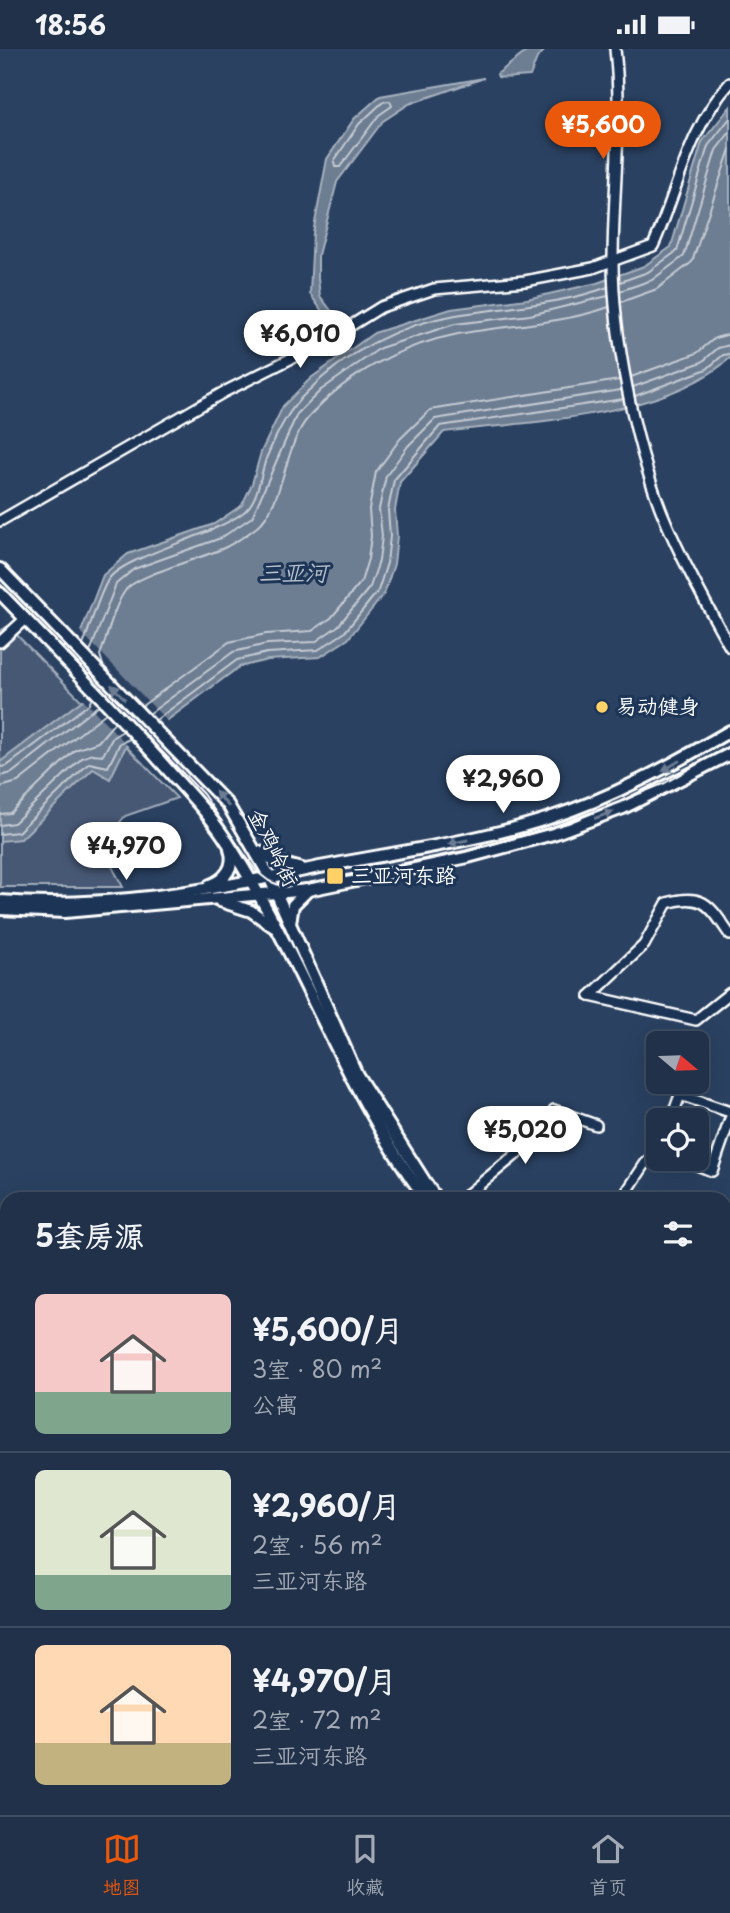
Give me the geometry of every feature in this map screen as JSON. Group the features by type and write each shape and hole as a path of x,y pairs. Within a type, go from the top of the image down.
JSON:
{"main road":[{"name":"金鸡岭街","path":"0,569 228,805 257,850 270,878 285,931 355,1086 383,1136 421,1192"},
{"name":"金鸡岭街","path":"0,593 154,752 228,843 285,931 357,1075 432,1192"},
{"path":"0,909 65,912 200,894 305,870 453,843 547,819 646,779 730,731"},
{"path":"0,901 88,903 200,894 260,895 308,890 468,857 553,834 657,794 730,754"},
{"path":"200,894 218,882 229,870 232,856 228,843"},
{"path":"257,850 276,862 305,870"},
{"path":"200,894 251,911 285,931 293,905 308,890"}],"street":[{"path":"615,49 620,89 614,266 620,342 634,411 661,508 730,647"},
{"path":"0,521 224,392 326,341 381,307 434,289 525,281 614,266 653,246 674,196 687,150 701,123 730,83"},
{"path":"0,642 25,619"},
{"path":"730,935 703,901 687,897 667,903 644,946 590,996 696,1020 730,993"},
{"path":"675,1108 680,1095 730,1112"},
{"path":"470,1192 548,1128 554,1111 596,1125"},
{"path":"709,1170 712,1171 730,1119"},
{"path":"627,1192 646,1163"}],"shaded area":[{"path":"8,626 177,798 125,816 101,846 123,887 0,887 0,631"}],"water":[{"path":"530,49 546,49 537,58 530,76 498,77 497,74"},
{"path":"484,78 409,104 383,121 337,182 318,255 320,296 339,321 331,324 310,294 313,233 327,159 354,119 380,96"},
{"name":"三亚河","path":"730,107 730,358 702,378 633,405 554,420 444,432 400,482 395,510 397,536 394,564 384,594 348,639 320,657 268,660 239,667 134,745 126,746 110,779 93,769 21,839 0,841 0,762 85,698 72,655 103,575 128,554 214,524 242,505 252,484 261,452 283,406 311,378 374,333 451,309 527,299 597,283 644,266 671,247 702,142"}],"pier":[{"path":"78,629 169,723 136,748 131,749 81,697 68,655"}],"tram line":[{"path":"0,584 203,794 256,871 269,881 284,887 358,875 465,852 568,823 665,783 730,745"}],"place":[{"name":"易动健身","path":"602,707"},
{"name":"三亚河东路","path":"335,876"}]}
